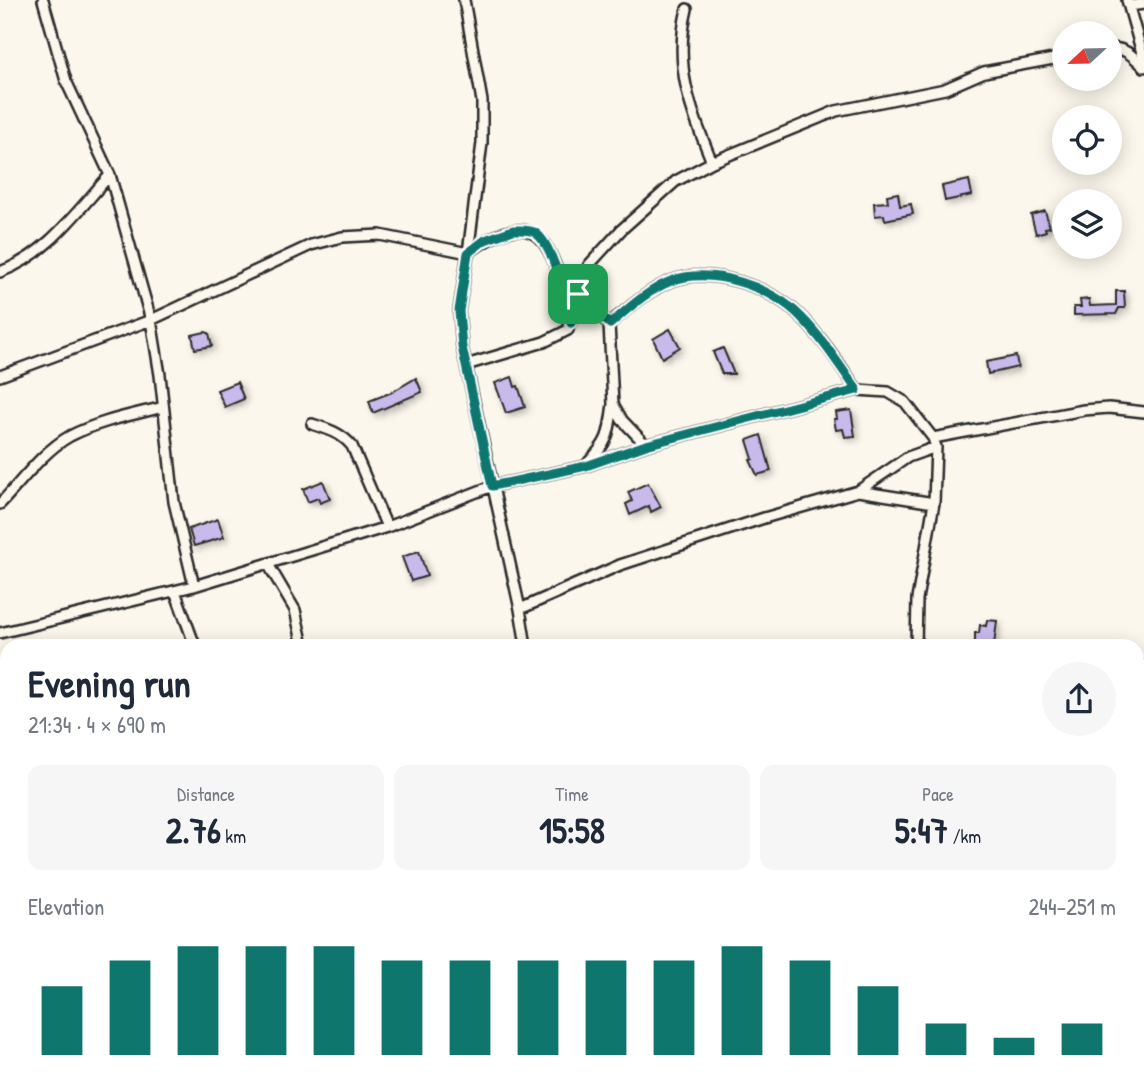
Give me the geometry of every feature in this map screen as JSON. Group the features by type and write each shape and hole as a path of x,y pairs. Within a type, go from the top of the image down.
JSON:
{"street":[{"path":"43,0 55,50 66,81 110,174 151,320 174,502 194,586"},
{"path":"464,0 482,101 482,143 459,311 466,365 525,639"},
{"path":"1144,4 1128,3 1144,60"},
{"path":"687,9 682,38 685,88 689,107 712,162"},
{"path":"1122,50 1144,67"},
{"path":"466,365 544,342 568,330 584,272 621,230 676,181 712,162 836,111 945,89 984,72 1052,59"},
{"path":"0,272 29,259 44,247 110,174"},
{"path":"0,376 151,320 311,245 342,237 380,235 468,253 499,234 513,230 531,230 537,234 556,266 571,323"},
{"path":"610,324 637,302 670,282 685,277 707,276 737,281 768,293 800,314 827,346 857,390"},
{"path":"578,294 610,324 613,404 604,446 586,466"},
{"path":"0,634 175,591 268,564 387,527 492,486 586,466 646,445 857,390 888,392 905,402 934,443 934,503 916,599 916,639"},
{"path":"613,404 622,420 646,445"},
{"path":"0,504 68,437 95,425 163,407"},
{"path":"520,609 620,565 764,518 858,491 934,443 1084,410 1109,408 1144,412"},
{"path":"312,424 329,429 345,438 352,446 387,527"},
{"path":"858,491 934,503"},
{"path":"268,564 295,610 301,639"},
{"path":"175,591 192,639"}],"building":[{"path":"969,180 972,195 945,201 942,186"},
{"path":"898,193 900,206 911,204 913,214 885,220 884,215 875,216 874,203 888,202 887,195"},
{"path":"1045,211 1050,227 1036,234 1031,215"},
{"path":"1116,291 1124,291 1125,308 1119,308 1116,314 1074,315 1074,307 1081,307 1080,300 1089,299 1090,306 1116,305"},
{"path":"670,329 680,347 662,358 653,339"},
{"path":"209,333 212,346 195,349 192,335"},
{"path":"723,348 734,374 722,374 713,352"},
{"path":"1016,356 1018,367 988,374 986,362"},
{"path":"512,377 525,407 506,413 495,383"},
{"path":"416,378 422,392 373,413 369,401"},
{"path":"237,382 244,399 225,407 217,390"},
{"path":"851,410 855,436 845,437 843,429 836,430 834,419 837,419 836,412"},
{"path":"761,435 771,471 757,475 750,460 753,459 747,440"},
{"path":"323,481 330,499 320,503 318,498 308,502 303,489"},
{"path":"648,483 661,507 651,512 649,506 630,515 626,504 632,501 628,492"},
{"path":"218,519 224,537 194,546 189,529"},
{"path":"419,551 427,576 411,581 402,557"},
{"path":"987,620 997,621 995,639 975,639 980,625 986,626"}],"route":[{"path":"513,230 531,230 548,249 556,266 571,323 578,294 610,324 627,309 670,282 685,277 707,276 737,281 768,293 800,314 827,346 857,390 646,445 586,466 492,486 462,347 459,311 468,253 485,240 499,234 513,230"}]}
